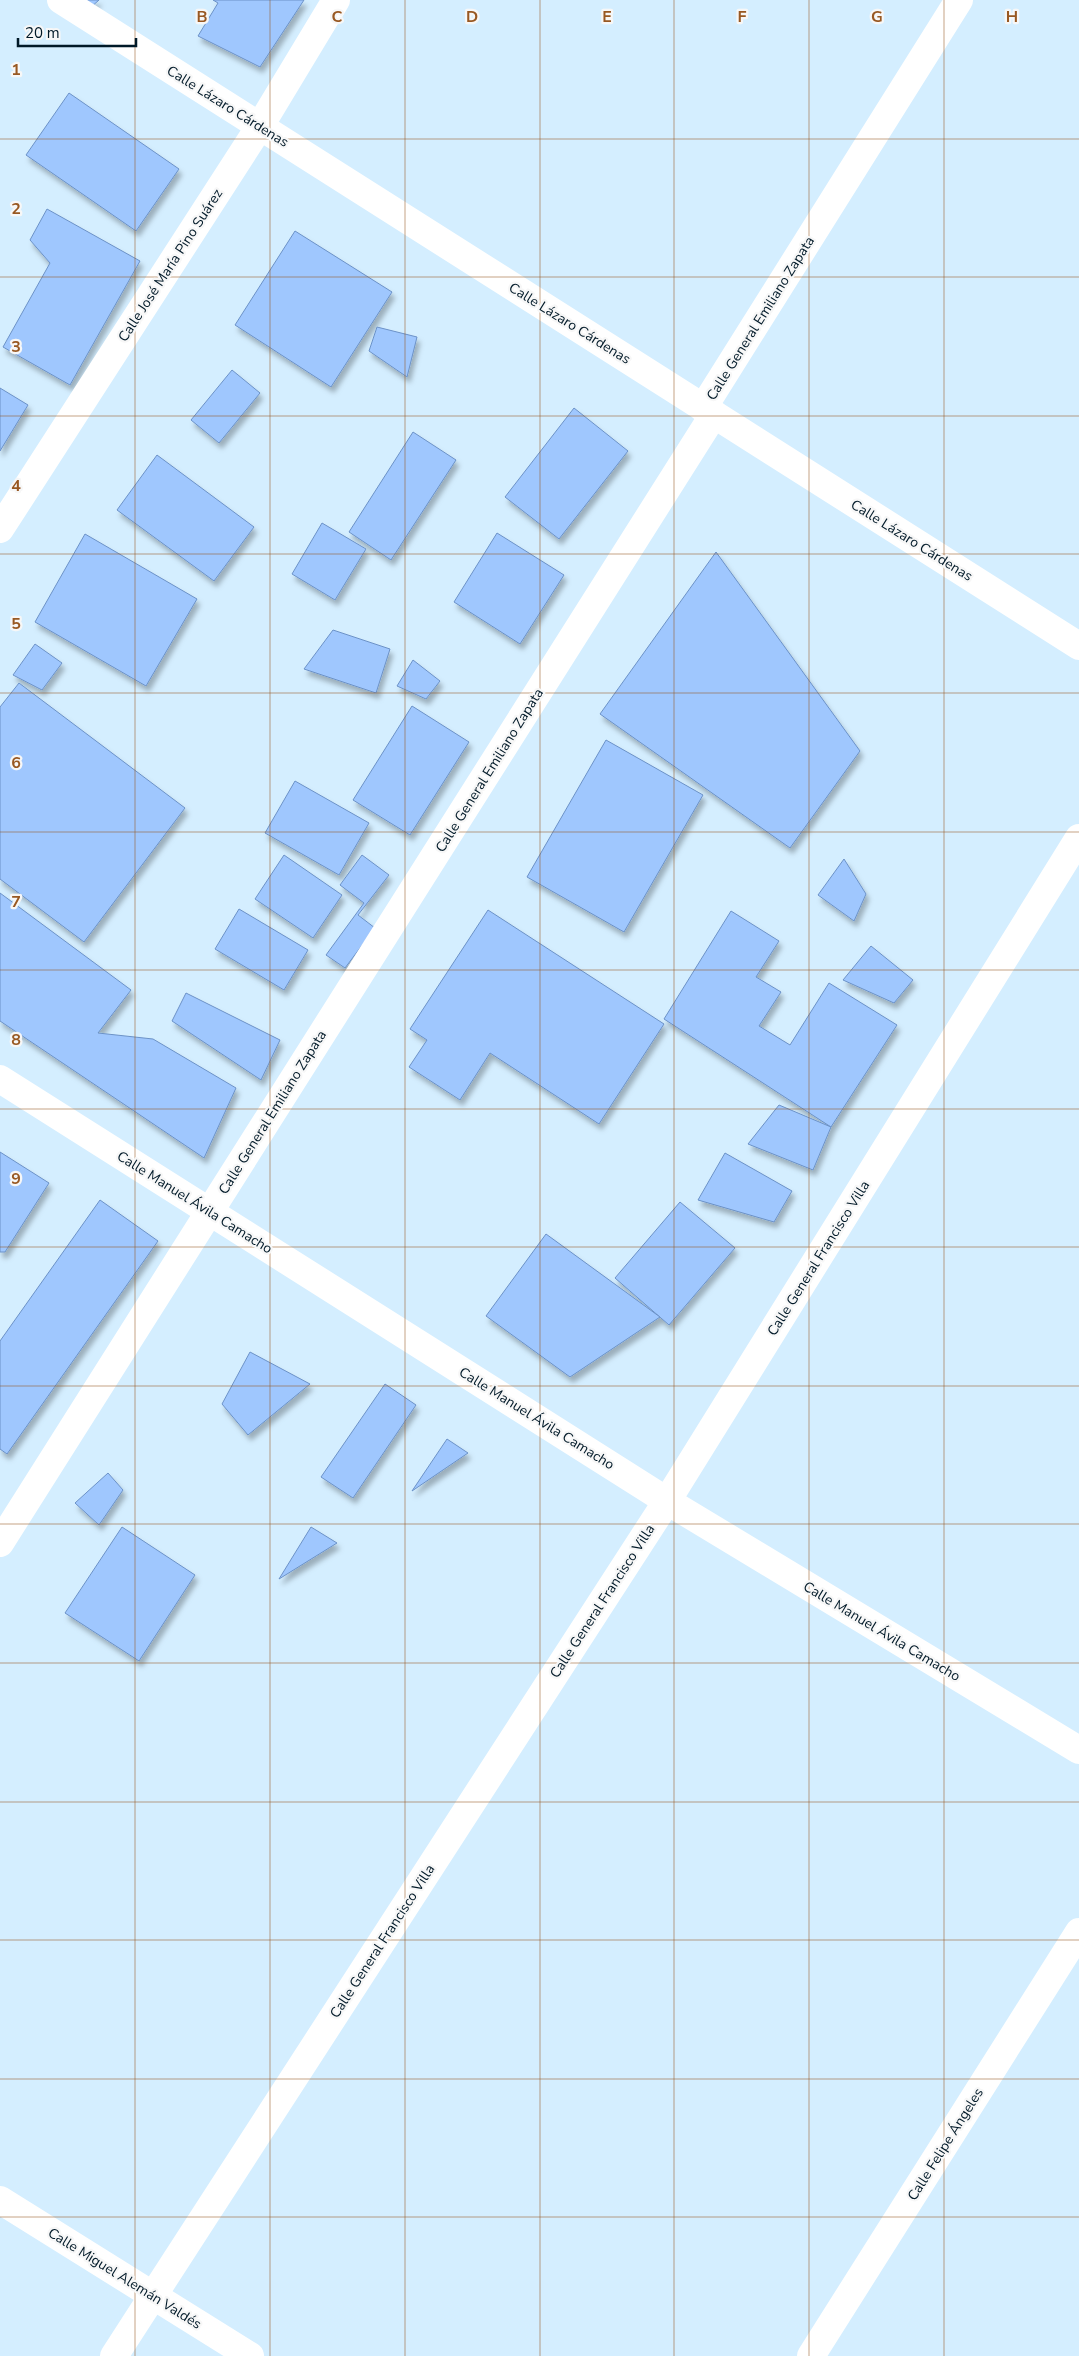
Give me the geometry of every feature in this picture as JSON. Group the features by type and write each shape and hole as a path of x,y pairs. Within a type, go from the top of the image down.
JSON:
{"street":[{"name":"Calle Lázaro Cárdenas","path":"61,0 1079,646"},
{"name":"Calle José María Pino Suárez","path":"0,529 260,126 336,0"},
{"name":"Calle General Emiliano Zapata","path":"0,1543 714,414 703,408 958,0"},
{"name":"Calle General Francisco Villa","path":"114,2356 667,1501 1079,838"},
{"name":"Calle Manuel Ávila Camacho","path":"0,1078 667,1501 1079,1750"},
{"name":"Calle Felipe Ángeles","path":"811,2356 1079,1932"},
{"name":"Calle Miguel Alemán Valdés","path":"0,2200 250,2356"}],"building":[{"path":"83,0 99,0 90,8"},
{"path":"213,0 304,0 260,67 198,36 218,3"},
{"path":"69,93 179,169 136,231 26,155"},
{"path":"47,209 140,261 70,385 3,347 50,263 30,240"},
{"path":"295,231 392,292 331,387 235,325"},
{"path":"377,327 417,337 407,377 369,351"},
{"path":"232,370 260,393 219,443 191,420"},
{"path":"0,388 28,405 0,451"},
{"path":"574,408 628,451 559,539 505,497"},
{"path":"413,432 456,460 391,560 349,532"},
{"path":"157,455 254,527 214,581 117,510"},
{"path":"322,523 366,549 335,600 292,574"},
{"path":"497,533 564,575 520,644 454,602"},
{"path":"85,534 197,599 146,686 35,622"},
{"path":"716,552 860,751 790,848 600,714"},
{"path":"333,630 390,649 376,693 304,669"},
{"path":"35,644 62,663 42,690 13,675"},
{"path":"413,660 440,681 426,699 397,686"},
{"path":"19,683 185,808 84,942 0,879 0,707"},
{"path":"412,706 469,742 410,835 353,800"},
{"path":"606,740 703,795 624,932 527,877"},
{"path":"295,781 369,823 339,875 265,833"},
{"path":"284,855 342,895 313,938 255,899"},
{"path":"362,855 389,875 358,915 375,928 345,968 326,955 364,903 340,885"},
{"path":"844,859 866,894 854,921 818,895"},
{"path":"0,893 131,990 98,1033 153,1039 236,1088 204,1158 0,1021"},
{"path":"239,909 308,950 284,990 215,949"},
{"path":"488,910 664,1024 599,1124 490,1053 460,1100 409,1067 427,1040 410,1029"},
{"path":"731,911 779,941 756,977 781,992 759,1026 790,1045 829,983 897,1025 831,1127 664,1019"},
{"path":"871,946 913,980 894,1003 843,980"},
{"path":"186,993 280,1040 261,1080 172,1021"},
{"path":"779,1105 831,1127 813,1170 748,1144"},
{"path":"0,1152 49,1183 5,1252 0,1252"},
{"path":"725,1153 792,1191 774,1222 698,1200"},
{"path":"100,1200 158,1241 7,1454 0,1449 0,1341"},
{"path":"680,1202 735,1248 669,1325 615,1278"},
{"path":"546,1234 660,1317 570,1377 486,1316"},
{"path":"250,1352 310,1384 248,1435 222,1404"},
{"path":"385,1384 416,1405 353,1498 321,1477"},
{"path":"447,1439 468,1453 412,1491"},
{"path":"108,1473 123,1490 99,1525 75,1503"},
{"path":"122,1527 195,1575 139,1661 65,1613"},
{"path":"311,1527 337,1543 279,1579"}]}
